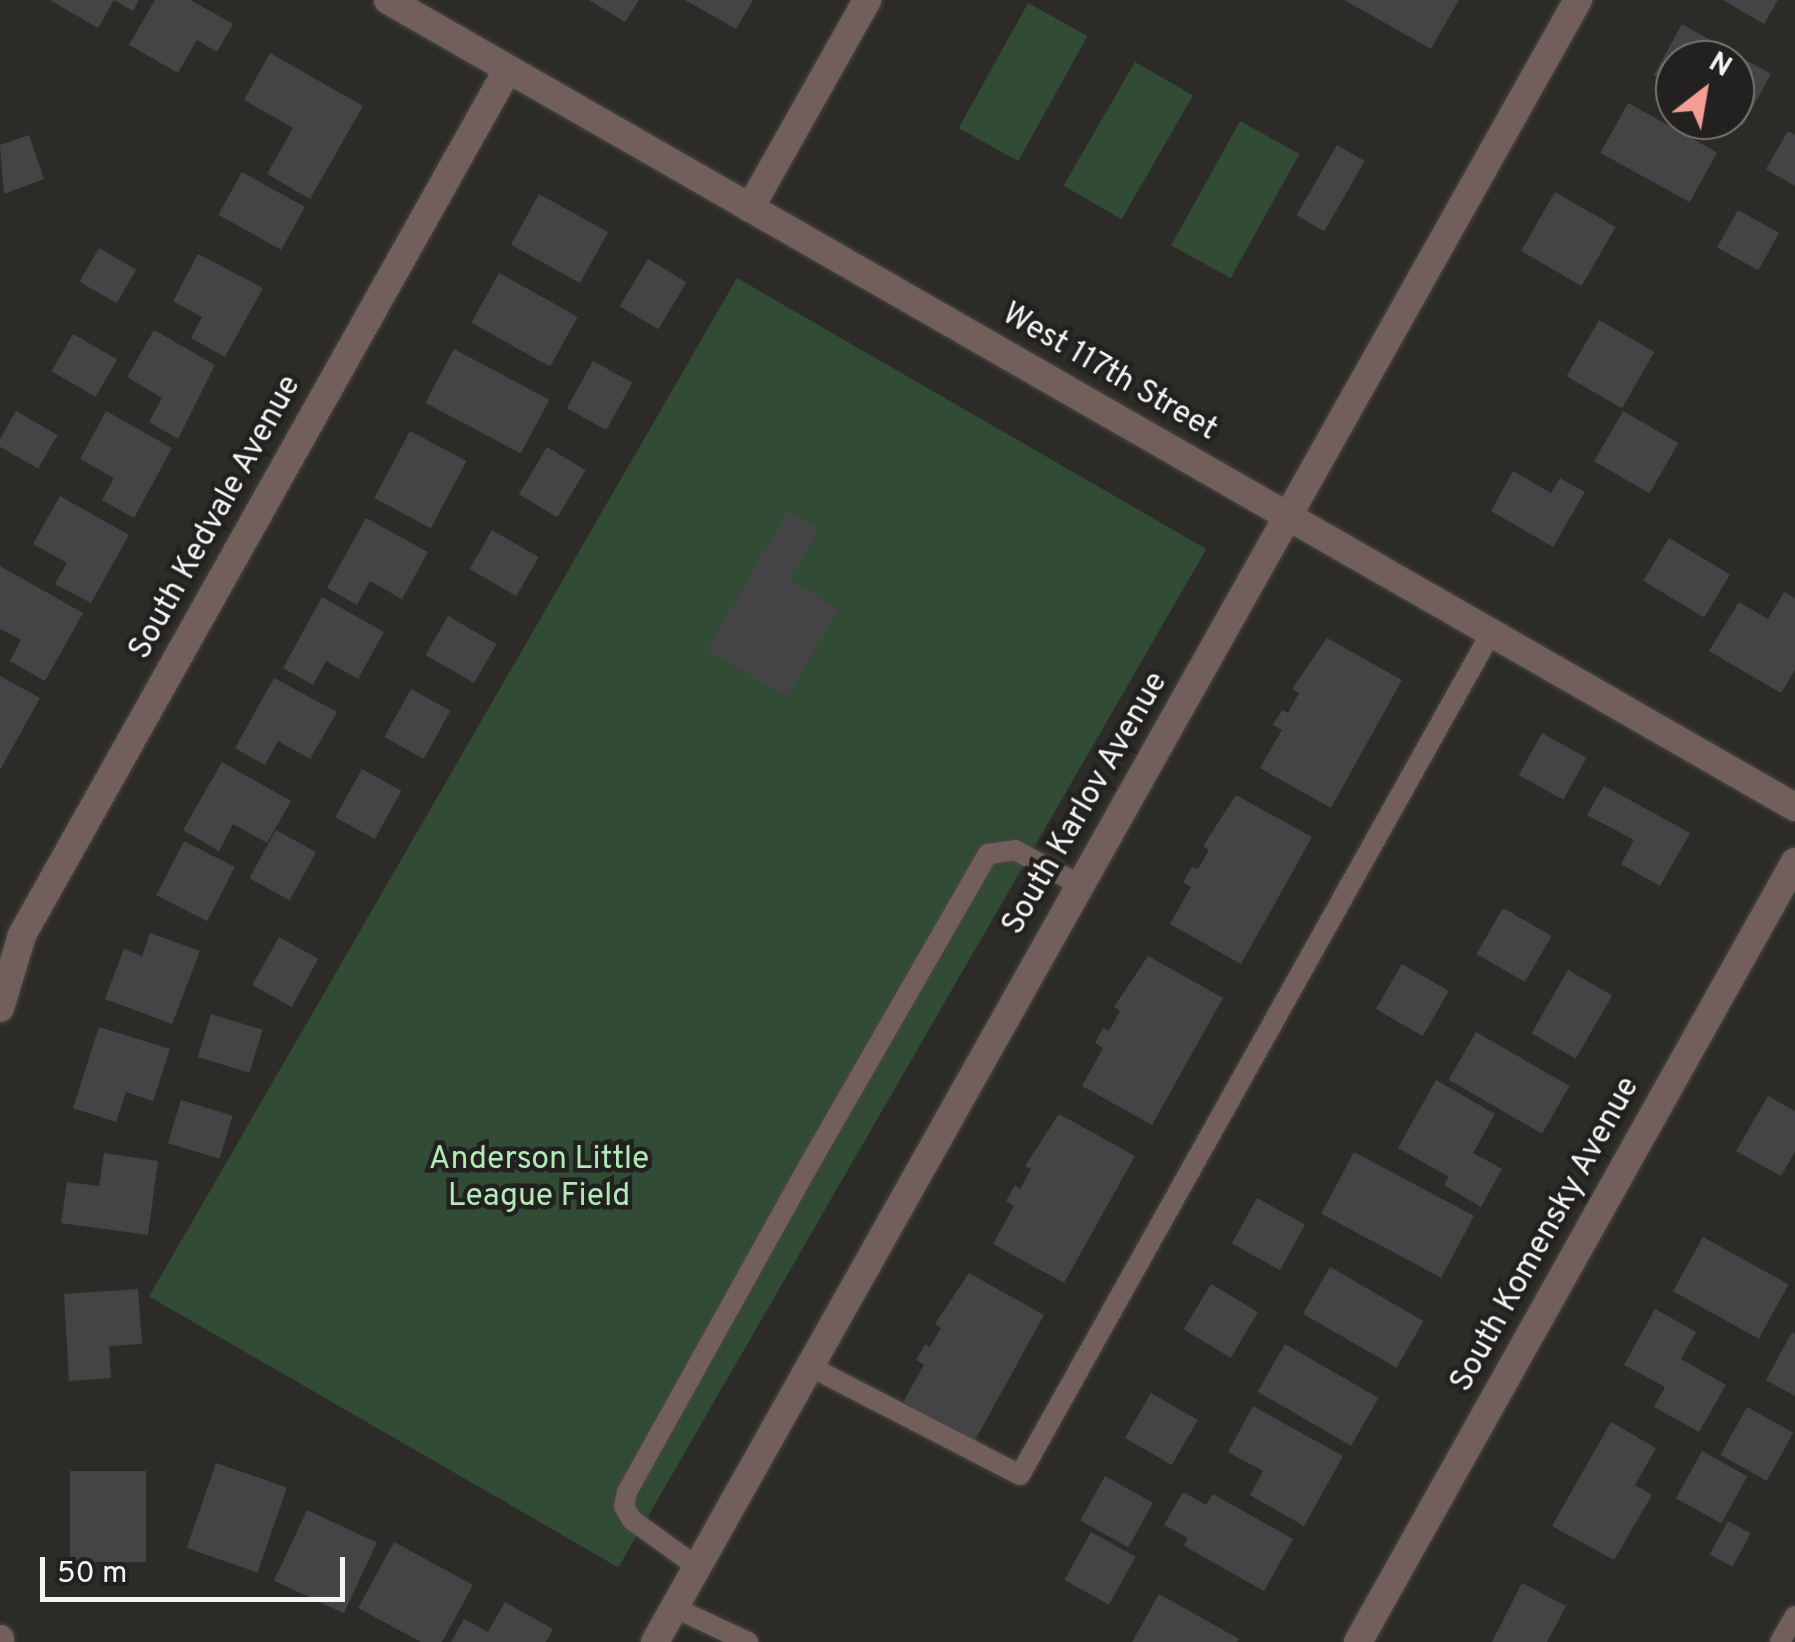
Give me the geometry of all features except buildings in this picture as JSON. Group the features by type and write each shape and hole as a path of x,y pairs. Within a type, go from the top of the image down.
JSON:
{"street":[{"name":"West 117th Street","path":"388,0 1795,808"},
{"path":"750,208 868,0"},
{"name":"South Karlov Avenue","path":"655,1642 1578,0"},
{"name":"South Kedvale Avenue","path":"0,1008 22,935 508,69"},
{"name":"South Komensky Avenue","path":"1358,1642 1795,862"}],"lane":[{"path":"808,1366 1020,1475 1491,633"},
{"path":"696,1566 632,1520 624,1506 626,1492 799,1182 988,854 1015,850 1080,885"},
{"path":"674,1608 748,1642"},
{"path":"1780,1642 1795,1616"}],"green space":[{"path":"1028,3 1087,36 1018,161 959,128"},
{"path":"1135,62 1193,96 1122,219 1064,186"},
{"path":"1240,121 1299,154 1231,278 1171,245"},
{"name":"Anderson Little League Field","path":"737,278 1206,549 618,1567 149,1296"}]}
